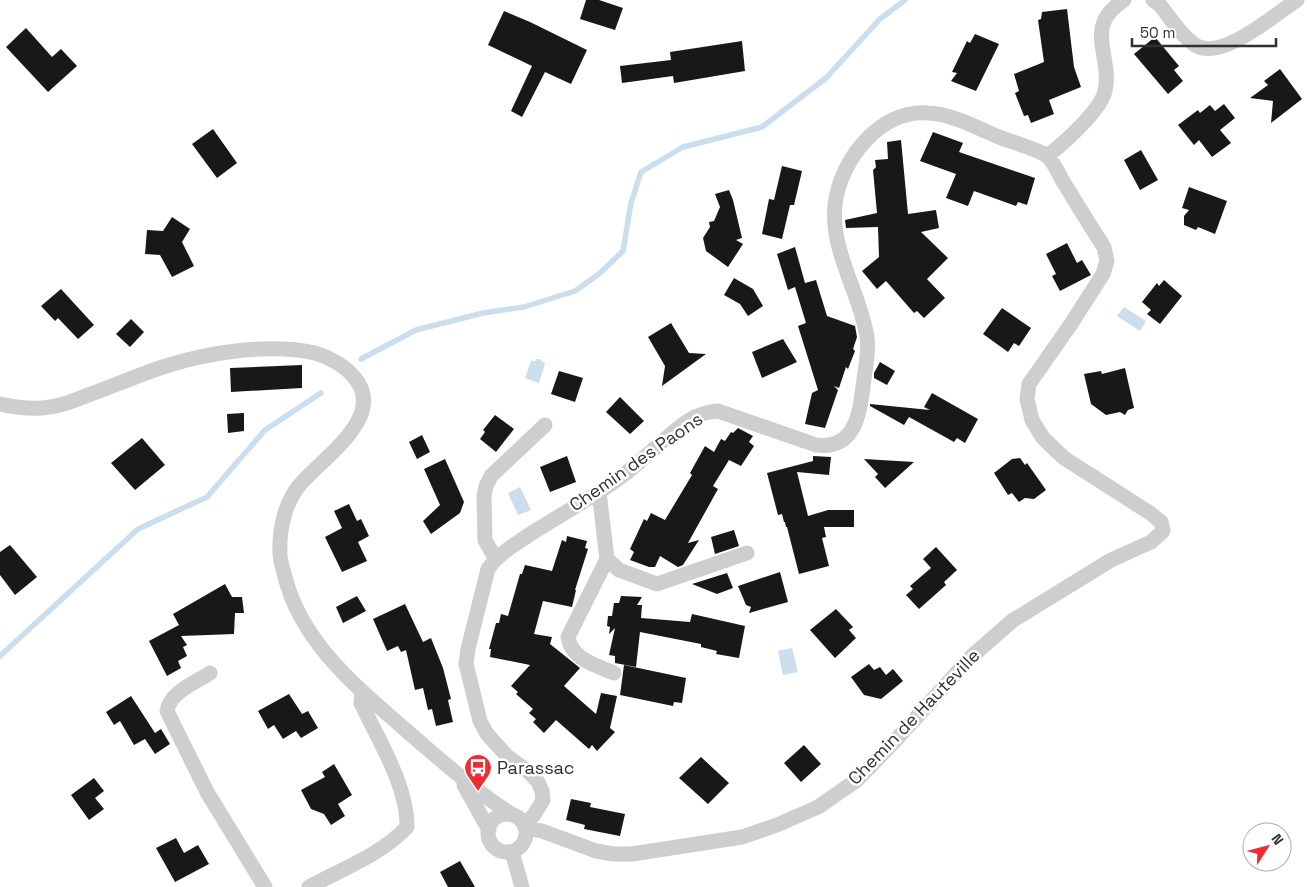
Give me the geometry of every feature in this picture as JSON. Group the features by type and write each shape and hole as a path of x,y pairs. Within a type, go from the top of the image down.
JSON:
{"street":[{"path":"1047,156 1058,148 1100,103 1105,92 1107,79 1101,31 1105,19 1124,0"},
{"path":"1153,0 1159,4 1186,38 1197,46 1209,50 1236,42 1297,0"},
{"name":"Chemin des Paons","path":"495,558 599,492 650,453 688,420 707,411 731,414 816,445 826,446 844,438 856,422 860,409 868,340 866,328 837,238 836,198 850,160 876,131 894,120 910,114 929,113 949,117 1047,156"},
{"name":"Chemin de Hauteville","path":"525,827 542,831 596,851 613,854 632,854 742,837 777,825 818,806 857,780 971,657 1012,621 1111,560 1151,542 1164,531 1161,522 1150,513 1064,458 1043,438 1032,420 1027,399 1029,384 1103,274 1107,261 1104,247 1047,156"},
{"path":"0,404 17,408 44,408 66,404 166,366 206,355 286,348 317,354 346,368 358,382 363,398 361,414 355,428 298,488 287,508 281,532 280,557 290,594 305,625 326,655 362,692 459,777 478,792 520,819 525,827 525,841 518,850 501,852 495,848 491,843 489,830 459,777"},
{"path":"525,827 543,800 542,791 538,782 530,773 507,756 487,734 480,721 466,664 488,569 495,558 486,540 484,496 486,486 491,476 545,425"},
{"path":"599,492 607,560 568,637 569,646 580,658 614,673"},
{"path":"607,560 619,570 657,584 747,553"},
{"path":"210,673 173,696 167,711 207,792 266,887"},
{"path":"309,887 373,854 396,839 407,827 407,811 398,781 361,703 362,692"},
{"path":"489,830 491,824 499,816 511,814"},
{"path":"512,852 522,887"}],"water":[{"path":"1124,307 1146,321 1140,331 1117,316"},
{"path":"540,359 545,364 539,383 525,378 531,361"},
{"path":"520,487 531,510 518,515 508,493"},
{"path":"792,648 798,672 783,675 778,651"}],"building":[{"path":"586,0 599,0 623,8 615,30 580,19"},
{"path":"1067,9 1074,67 1081,87 1049,100 1054,114 1031,123 1028,115 1024,116 1015,93 1019,91 1014,74 1044,62 1038,20 1041,19 1042,12"},
{"path":"504,11 587,50 571,84 545,72 522,117 511,111 532,66 488,45"},
{"path":"26,28 52,57 61,49 77,66 48,92 6,47"},
{"path":"975,34 999,44 976,91 951,81 957,73 952,72 967,41 970,43"},
{"path":"1155,37 1179,66 1174,70 1183,81 1168,94 1134,54"},
{"path":"742,41 745,71 674,83 673,76 622,83 620,66 671,60 670,52"},
{"path":"1280,69 1302,99 1271,123 1273,101 1250,98 1268,85 1264,81"},
{"path":"1224,104 1235,118 1220,130 1231,143 1212,157 1199,140 1194,145 1178,125 1198,110 1200,113 1210,105 1215,111"},
{"path":"213,129 237,163 217,178 192,144"},
{"path":"933,132 963,143 959,152 1035,178 1027,205 1018,202 1016,206 974,191 968,206 946,198 956,174 920,161"},
{"path":"901,140 908,214 936,210 939,228 921,232 948,258 927,279 945,298 924,318 917,311 914,313 886,281 877,289 862,271 879,257 878,227 846,228 845,220 877,213 873,170 876,167 875,160 888,159 887,142"},
{"path":"1141,150 1158,180 1140,190 1124,160"},
{"path":"782,166 802,171 794,205 790,205 782,239 762,234 769,199 774,200"},
{"path":"1189,187 1227,201 1215,234 1198,227 1196,230 1184,225 1184,216 1189,210 1182,208"},
{"path":"729,190 742,238 736,240 743,244 728,267 706,251 703,238 710,227 709,222 714,221 720,207 715,194"},
{"path":"172,217 190,229 182,242 194,266 172,277 160,255 145,254 147,230 163,231"},
{"path":"1067,243 1077,263 1082,260 1091,275 1060,291 1052,276 1056,274 1046,254"},
{"path":"795,247 805,283 816,280 827,316 855,326 857,337 853,349 855,351 848,369 846,367 839,388 834,386 838,390 825,428 805,424 812,393 818,390 798,326 806,323 795,287 788,290 777,254"},
{"path":"734,278 753,289 763,306 748,316 740,304 724,295"},
{"path":"1164,280 1182,296 1160,324 1147,314 1151,310 1142,302 1157,283 1159,286"},
{"path":"61,289 94,325 78,339 58,318 55,321 41,306"},
{"path":"1002,308 1031,328 1019,346 1014,343 1008,352 983,334"},
{"path":"131,319 144,332 130,347 116,334"},
{"path":"671,323 689,353 706,354 662,386 665,366 648,337"},
{"path":"783,339 797,362 762,378 752,352"},
{"path":"880,362 895,371 887,385 874,378 874,373"},
{"path":"302,365 302,388 231,392 230,368"},
{"path":"1125,368 1134,408 1128,410 1125,415 1120,412 1106,415 1091,404 1084,374 1101,371 1102,374"},
{"path":"559,371 583,378 575,402 551,394"},
{"path":"932,393 978,419 965,443 957,438 954,442 909,417 904,425 870,406 870,404 930,410 924,407"},
{"path":"620,397 644,421 630,434 606,412"},
{"path":"244,413 244,431 228,433 227,414"},
{"path":"495,415 514,429 496,452 480,439 485,432 483,430"},
{"path":"738,428 753,436 749,442 754,446 741,466 729,460 713,486 718,489 688,543 699,540 683,565 678,567 660,556 655,567 649,567 630,560 634,552 630,549 644,519 647,521 651,513 665,520 692,475 690,473 705,446 714,452 721,439 725,441 731,432 733,433"},
{"path":"422,435 430,452 417,459 409,442"},
{"path":"142,438 165,465 135,490 111,463"},
{"path":"567,456 576,482 550,492 540,467"},
{"path":"813,456 831,457 829,475 797,472 808,516 828,510 854,510 854,527 824,527 826,537 822,538 829,566 799,574 787,527 782,514 778,515 767,473 813,461"},
{"path":"1020,458 1025,465 1027,463 1046,490 1034,499 1025,498 1019,502 1012,493 1008,495 994,473 1012,459"},
{"path":"445,459 464,502 460,513 431,534 423,521 440,505 424,469"},
{"path":"864,459 914,462 885,488 875,477 878,474"},
{"path":"349,504 357,521 361,519 369,536 358,542 367,561 342,572 325,537 342,528 334,511"},
{"path":"734,530 739,546 715,554 711,537"},
{"path":"567,536 587,541 585,548 588,549 575,590 572,607 543,601 534,634 552,637 550,644 580,668 564,686 596,714 601,693 617,696 610,728 615,732 597,751 592,745 589,749 556,720 544,733 533,722 536,719 529,713 533,709 516,694 518,692 511,686 530,665 490,657 491,649 489,649 496,623 499,623 501,614 508,616 520,574 522,574 525,565 552,571 562,540 566,542"},
{"path":"10,545 37,577 15,595 0,575 0,552"},
{"path":"936,547 957,570 944,582 946,585 919,609 906,595 913,589 910,586 931,568 923,559"},
{"path":"780,572 788,602 749,613 751,607 746,605 738,586"},
{"path":"727,573 733,588 717,594 692,584"},
{"path":"225,584 232,597 242,597 244,613 235,613 234,634 181,636 187,645 183,647 187,656 178,661 181,668 167,676 149,641 179,625 173,614"},
{"path":"357,596 366,611 343,623 336,607"},
{"path":"621,596 642,597 637,605 642,605 641,618 690,622 692,614 745,626 739,658 716,654 717,651 701,647 701,644 640,632 636,667 615,663 615,656 609,655 615,628 609,634 610,627 607,626 608,616 612,616 614,603 619,603"},
{"path":"405,604 423,642 431,638 443,668 451,699 448,700 453,722 436,726 432,709 428,710 423,688 415,690 406,650 401,652 398,646 387,651 373,619"},
{"path":"836,609 853,627 849,630 856,638 835,658 810,630"},
{"path":"869,664 874,670 880,667 886,675 893,669 903,681 881,699 864,695 851,677"},
{"path":"624,665 686,678 682,703 674,702 673,706 620,695"},
{"path":"289,694 302,714 308,711 318,728 301,738 296,731 283,739 274,725 268,729 258,711"},
{"path":"131,696 155,733 161,729 170,744 155,754 145,739 134,745 120,721 114,725 106,712"},
{"path":"804,745 821,764 801,782 784,763"},
{"path":"701,757 729,783 708,804 679,778"},
{"path":"334,764 352,795 338,804 345,816 331,825 324,814 311,809 301,790 325,777 322,772"},
{"path":"94,778 104,791 95,798 104,809 89,820 71,795"},
{"path":"571,799 591,803 590,807 625,814 620,836 584,829 585,825 566,820"},
{"path":"176,838 184,853 198,845 209,864 175,882 156,848"},
{"path":"460,861 475,887 448,887 440,872"}],"waterway":[{"path":"361,359 416,330 483,313 524,307 575,291 599,274 623,251 631,203 641,172 683,147 762,127 826,78 880,19 905,0"},
{"path":"0,656 138,529 207,497 265,430 321,393"}],"place":[{"name":"Parassac","path":"478,792"}]}
